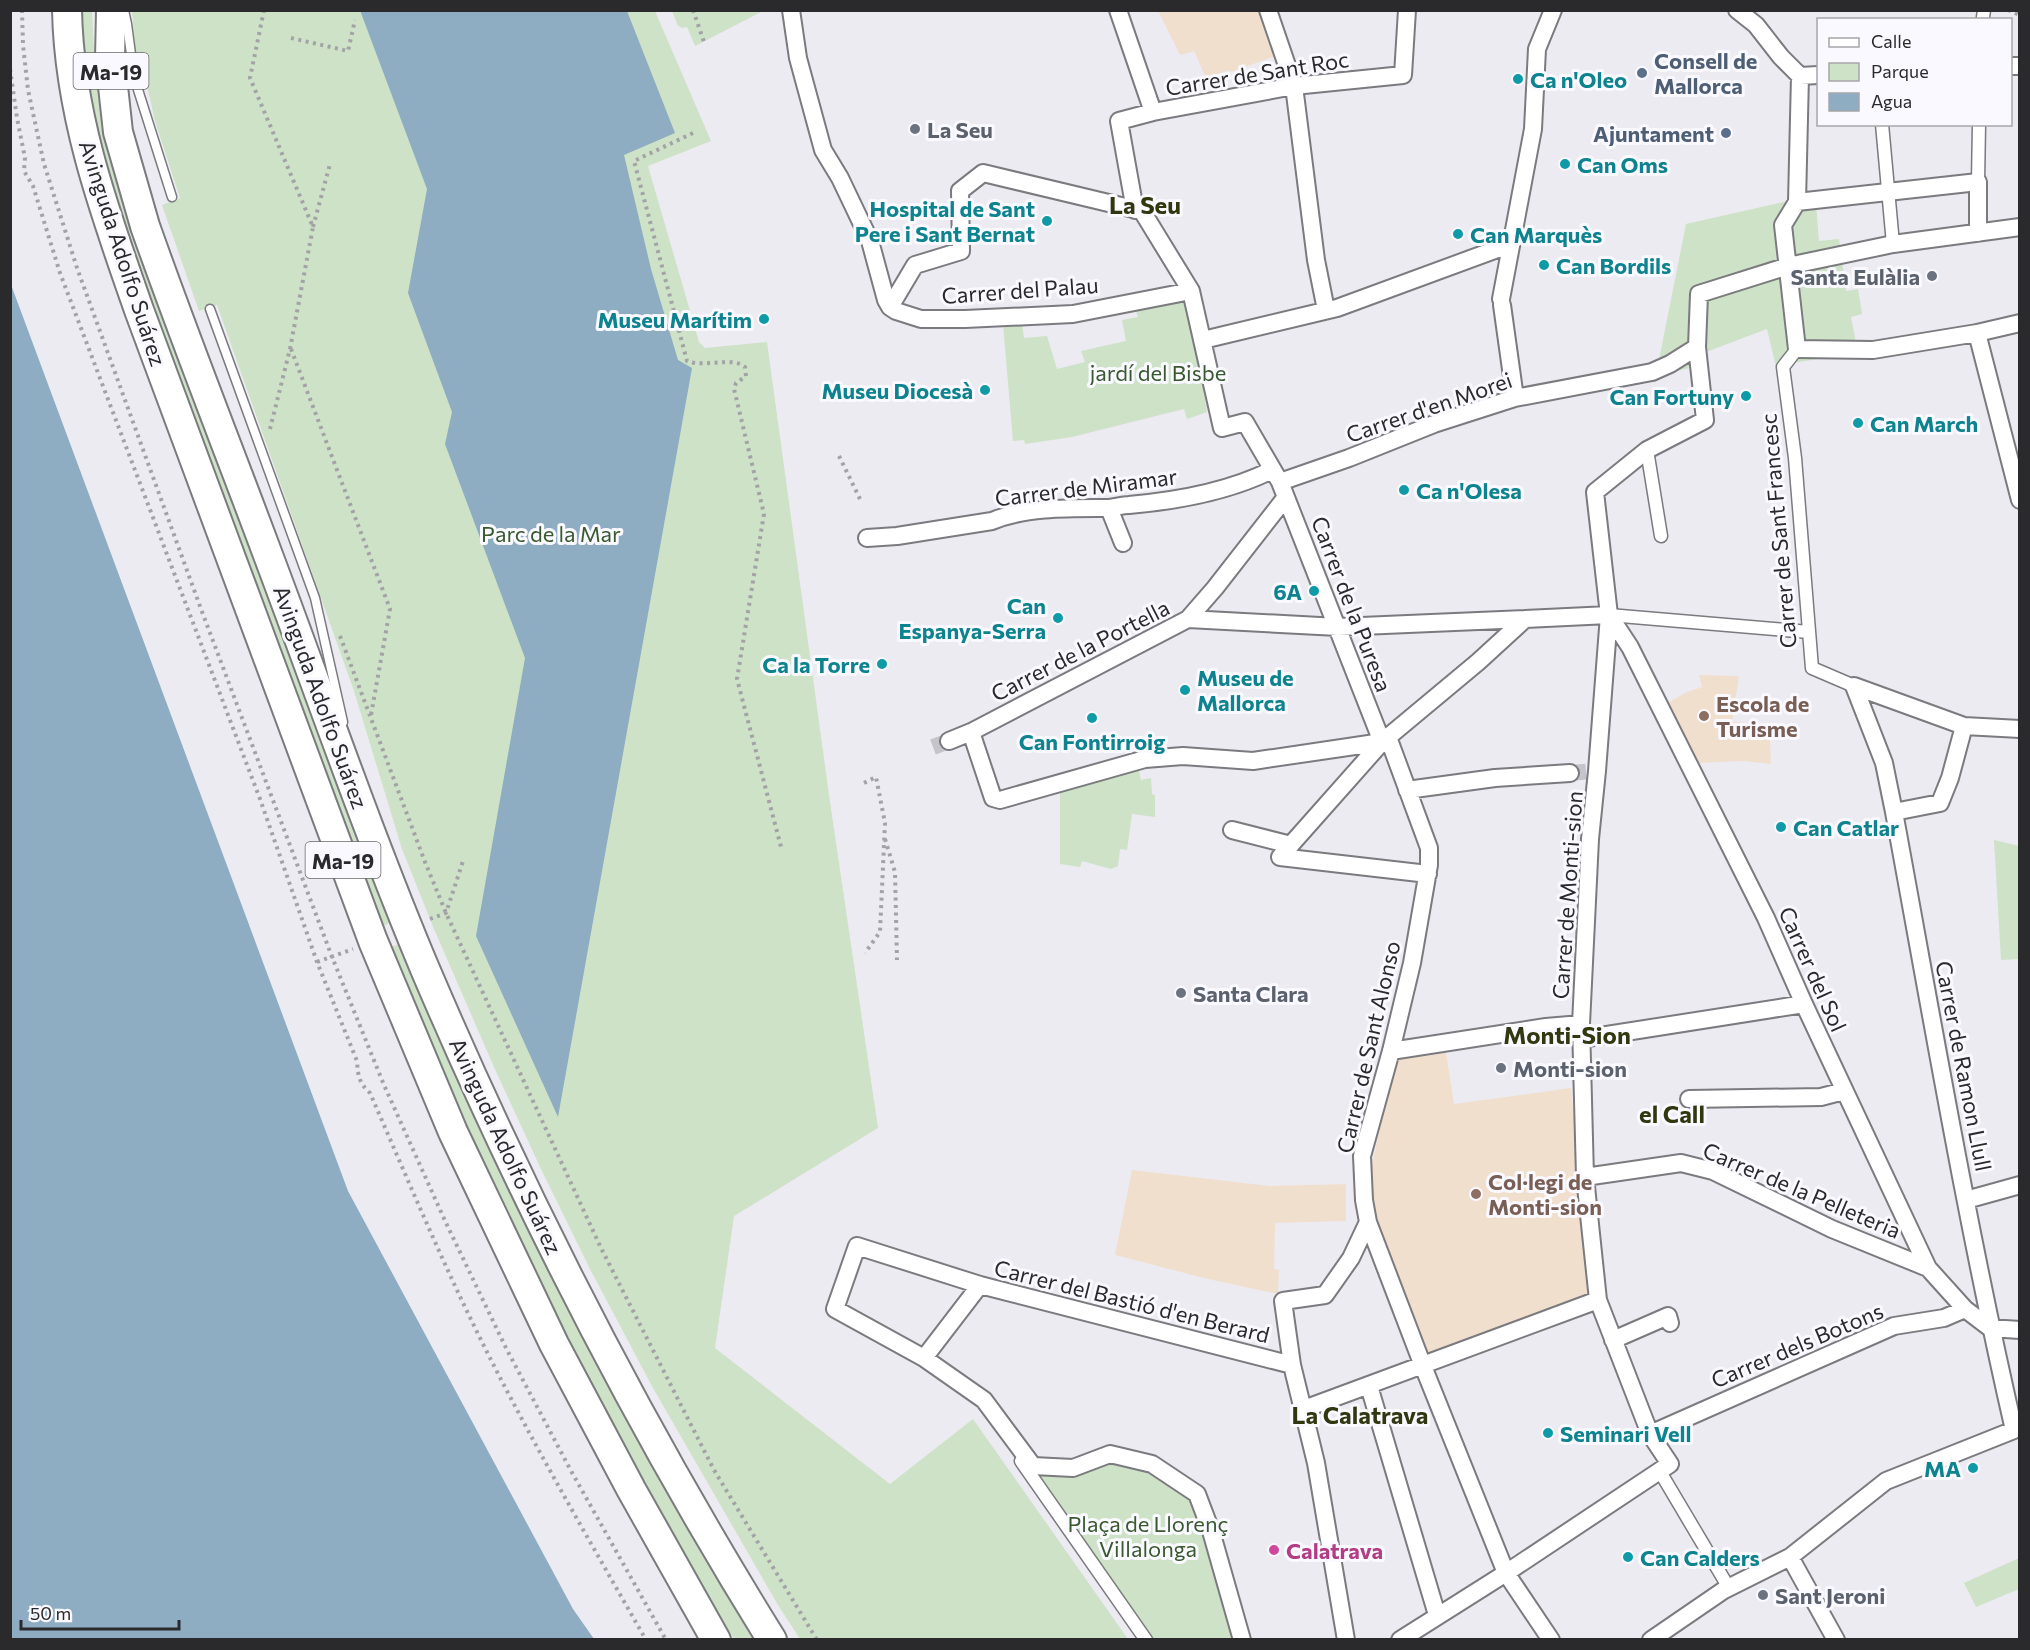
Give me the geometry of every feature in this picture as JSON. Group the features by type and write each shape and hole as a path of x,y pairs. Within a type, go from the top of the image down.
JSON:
{"highway":[{"name":"Avinguda Adolfo Suárez","path":"67,10 78,110 88,155 112,232 204,487 389,981 453,1132 554,1344 631,1489 716,1640"},
{"name":"Avinguda Adolfo Suárez","path":"111,10 111,59 118,132 145,226 365,816 429,978 540,1223 631,1398 694,1510 772,1640"}],"street":[{"path":"62,10 69,41"},
{"path":"791,10 798,58 824,150 870,241 890,307 915,265 961,251 960,190 983,173 1142,211 1191,291 1203,340 1337,308 1511,244"},
{"path":"1118,10 1153,112"},
{"path":"1268,10 1294,86 1316,260 1326,310"},
{"name":"Carrer de Sant Roc","path":"1135,210 1119,121 1153,112 1294,86 1403,75 1407,10"},
{"path":"1515,399 1501,302 1533,129 1537,49 1552,10"},
{"path":"1737,10 1756,25 1781,57 1800,76 1797,202 1783,225 1797,350 1873,350 1977,333 2019,323"},
{"path":"1800,76 1817,75"},
{"path":"1882,126 1893,244"},
{"path":"1978,233 1979,126"},
{"path":"1797,202 1978,182"},
{"path":"1661,536 1647,450 1706,420 1697,347 1700,294 1788,266 1893,244 2019,227"},
{"name":"Carrer del Palau","path":"890,307 921,319 965,320 1073,314 1191,291"},
{"path":"1977,333 2019,500"},
{"name":"Carrer de la Puresa","path":"1203,340 1222,428 1245,422 1279,483 1385,739"},
{"name":"Carrer d'en Morei","path":"1279,483 1434,424 1515,399 1652,372 1697,347"},
{"name":"Carrer de Sant Francesc","path":"1797,350 1783,367 1795,458 1812,668 1854,687"},
{"name":"Carrer de Monti-sion","path":"1647,450 1595,492 1609,615 1590,839 1581,1031 1585,1177 1598,1300 1664,1467"},
{"name":"Carrer de Miramar","path":"867,538 897,536 981,523 1005,516 1081,507 1109,508 1173,501 1257,477 1279,483"},
{"name":"Carrer de la Portella","path":"949,741 971,732 1188,619 1215,588 1279,483"},
{"path":"1109,508 1123,543"},
{"path":"1188,619 1338,627 1609,615 1809,632"},
{"name":"Carrer del Sol","path":"1609,615 1630,647 1766,918 1844,1091 1928,1268 1965,1309 1990,1328"},
{"path":"1285,851 1385,739 1478,662 1525,619"},
{"path":"1854,687 1964,726 2019,729"},
{"name":"Carrer de Ramon Llull","path":"1790,1557 1886,1480 2014,1431 1990,1328 1965,1200 1884,763 1854,687"},
{"path":"1893,812 1940,803 1950,778 1964,726"},
{"path":"971,732 993,798 1000,800 1145,759 1183,756 1253,761 1385,739"},
{"name":"Carrer de Sant Alonso","path":"1385,739 1429,848 1428,873 1412,963 1362,1156 1364,1200 1368,1222 1506,1573 1551,1640"},
{"path":"1407,790 1495,778 1570,772"},
{"path":"1232,830 1285,851 1428,873"},
{"path":"1391,1051 1546,1027 1581,1031 1804,1004"},
{"path":"1689,1098 1821,1097 1844,1091"},
{"name":"Carrer de la Pelleteria","path":"1585,1177 1681,1163 1713,1171 1832,1229 1928,1268"},
{"path":"1965,1200 2019,1185"},
{"path":"1346,1640 1316,1463 1292,1365 1283,1301 1325,1295 1351,1258 1368,1222"},
{"path":"980,1285 857,1246 836,1309 924,1358 984,1400 1033,1466 1073,1468 1110,1454 1152,1464 1197,1494 1211,1531 1242,1640"},
{"name":"Carrer del Bastió d'en Berard","path":"924,1358 980,1285 1292,1365"},
{"path":"1304,1409 1598,1300"},
{"name":"Carrer dels Botons","path":"1650,1434 1894,1326 1944,1318 1965,1309"},
{"path":"1613,1340 1668,1316 1670,1323"},
{"path":"1990,1328 2019,1330"},
{"path":"1369,1386 1437,1615"},
{"path":"980,1404 1146,1640"},
{"path":"1400,1640 1506,1573 1664,1467 1729,1588"},
{"path":"1651,1640 1729,1588 1790,1557 1836,1640"}],"lane":[{"path":"124,10 134,76 172,196"},
{"path":"210,309 315,598 346,736"},
{"path":"349,747 365,816"}],"path":[{"path":"22,10 28,90 42,153 77,268 201,609 332,957 389,1095 446,1223 506,1348 570,1469 666,1640"},
{"path":"264,10 250,78 313,227"},
{"path":"693,10 704,42"},
{"path":"2008,10 2019,15"},
{"path":"291,38 348,51 355,20"},
{"path":"10,69 25,158 25,176 33,186 60,273 260,799 317,962 357,1061 360,1084 370,1093 412,1190 488,1353 646,1640"},
{"path":"693,133 634,161 687,361 698,365 735,362 745,367 746,376 736,383 734,389 764,514 736,679 781,848"},
{"path":"269,432 290,349 313,227 330,164"},
{"path":"290,349 390,609 370,716"},
{"path":"839,456 860,499"},
{"path":"338,630 446,913 601,1248 714,1470 816,1640"},
{"path":"864,783 876,777 885,823 880,932 865,953"},
{"path":"885,837 895,872 897,960"}],"shaded area":[{"path":"1158,11 1262,11 1278,55 1231,72 1229,70 1206,78 1194,51 1180,55"},
{"name":"Escola de Turisme","path":"1699,675 1739,676 1732,722 1769,724 1771,764 1743,761 1697,763 1669,702 1702,687"},
{"name":"Col·legi de Monti-sion","path":"1445,1046 1454,1104 1571,1088 1593,1298 1430,1358 1371,1206 1368,1182 1397,1054"},
{"path":"1132,1170 1270,1186 1346,1184 1346,1221 1275,1223 1274,1269 1279,1270 1278,1294 1208,1279 1115,1255"}],"green space":[{"path":"80,11 92,11 94,52 102,103 391,922 383,926 120,215 90,103"},
{"name":"Parc de la Mar","path":"132,11 655,11 711,141 648,166 699,342 705,348 767,342 829,795 878,1128 734,1216 715,1348 890,1484 973,1419 1128,1639 800,1639 778,1605 653,1388 590,1269 494,1067 434,929 402,849 354,691 217,305 199,311 162,205 180,198 155,121 147,86 138,69"},
{"path":"672,11 763,11 695,46 687,27 678,26"},
{"path":"1804,201 1816,204 1819,241 1839,239 1846,291 1858,289 1862,314 1851,317 1856,343 1853,354 1791,363 1777,371 1767,329 1706,352 1700,366 1665,373 1659,360 1686,224 1783,202"},
{"name":"jardí del Bisbe","path":"1185,300 1196,342 1207,412 1187,419 1184,409 1072,437 1025,444 1024,440 1013,441 1003,324 1022,323 1024,338 1047,336 1057,369 1085,362 1081,351 1126,341 1122,320 1138,317 1134,305"},
{"path":"1138,767 1141,780 1151,778 1152,794 1155,795 1155,817 1132,814 1127,850 1120,849 1118,866 1111,869 1082,861 1080,867 1060,864 1060,793"},
{"path":"1994,840 2019,846 2019,959 2001,960"},
{"path":"400,944 479,1123 564,1299 657,1471 756,1639 734,1639 685,1556 593,1386 507,1213 428,1037 391,947"},
{"name":"Plaça de Llorenç Villalonga","path":"1110,1454 1152,1464 1197,1494 1242,1639 1146,1639 1034,1480 1033,1466"},
{"path":"2019,1558 2019,1589 1976,1607 1964,1583"}],"water":[{"path":"362,10 627,11 675,133 624,155 651,269 678,360 692,368 558,1117 476,936 525,658 445,444 452,412 408,293 427,189 361,13"},
{"path":"10,282 348,1191 573,1609 594,1639 11,1639"}],"tunnel":[{"path":"933,747 949,741"},
{"path":"1570,773 1593,771"}],"place":[{"name":"Consell de Mallorca","path":"1642,73"},
{"name":"Ca n'Oleo","path":"1518,79"},
{"name":"La Seu","path":"915,129"},
{"name":"Ajuntament","path":"1726,133"},
{"name":"Can Oms","path":"1565,164"},
{"name":"Hospital de Sant Pere i Sant Bernat","path":"1047,221"},
{"name":"Can Marquès","path":"1458,234"},
{"name":"Can Bordils","path":"1544,265"},
{"name":"Santa Eulàlia","path":"1932,276"},
{"name":"Museu Marítim","path":"764,319"},
{"name":"Museu Diocesà","path":"985,390"},
{"name":"Can Fortuny","path":"1746,396"},
{"name":"Can March","path":"1858,423"},
{"name":"Ca n'Olesa","path":"1404,490"},
{"name":"6A","path":"1314,591"},
{"name":"Can Espanya-Serra","path":"1058,618"},
{"name":"Ca la Torre","path":"882,664"},
{"name":"Museu de Mallorca","path":"1185,690"},
{"name":"Escola de Turisme","path":"1704,716"},
{"name":"Can Fontirroig","path":"1092,718"},
{"name":"Can Catlar","path":"1781,827"},
{"name":"Santa Clara","path":"1181,993"},
{"name":"Monti-sion","path":"1501,1068"},
{"name":"Col·legi de Monti-sion","path":"1476,1194"},
{"name":"Seminari Vell","path":"1548,1433"},
{"name":"MA","path":"1973,1468"},
{"name":"Calatrava","path":"1274,1550"},
{"name":"Can Calders","path":"1628,1557"},
{"name":"Sant Jeroni","path":"1763,1595"}],"district":[{"name":"La Seu","path":"1145,204"},
{"name":"Monti-Sion","path":"1567,1034"},
{"name":"el Call","path":"1672,1113"},
{"name":"La Calatrava","path":"1360,1414"}]}
